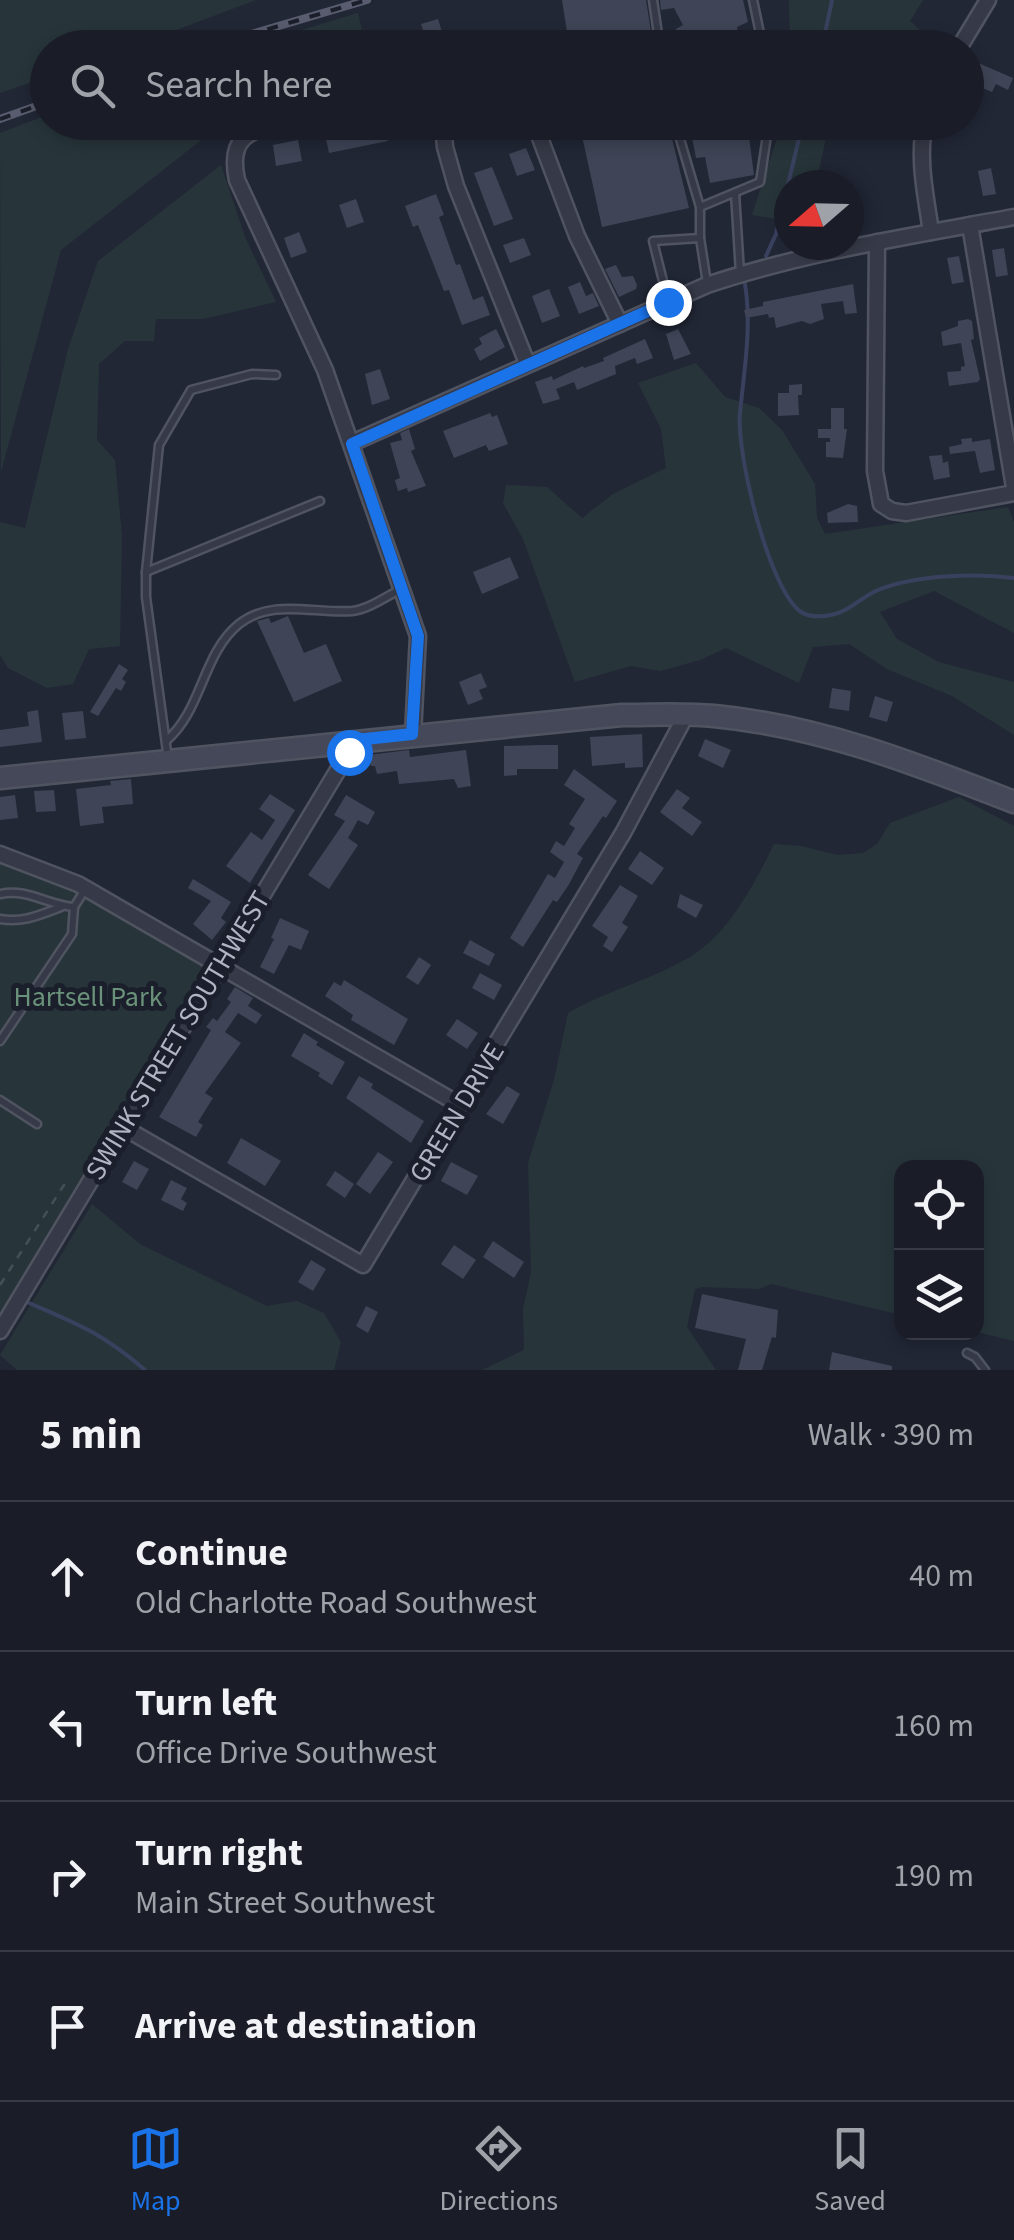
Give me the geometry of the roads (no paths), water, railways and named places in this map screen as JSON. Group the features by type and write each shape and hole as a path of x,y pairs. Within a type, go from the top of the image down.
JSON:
{"street":[{"path":"970,30 988,0"},
{"path":"241,140 235,151 237,180 325,370 419,645 412,734"},
{"path":"445,140 456,186 528,363"},
{"path":"541,140 577,236 620,324"},
{"path":"921,140 931,232"},
{"path":"352,444 707,285 878,242 1014,217"},
{"path":"878,242 874,471 881,504 906,513 1014,490 970,225"},
{"path":"0,778 166,751 356,740 622,716 686,715 763,722 824,734 1014,802"},
{"name":"GREEN DRIVE","path":"122,1126 363,1265 623,834 686,715"},
{"name":"SWINK STREET SOUTHWEST","path":"0,1331 356,740"},
{"path":"0,854 86,888 460,1105"}],"lane":[{"path":"653,0 658,30"},
{"path":"752,0 759,30"},
{"path":"680,140 700,207 707,285"},
{"path":"700,207 760,182 766,140"},
{"path":"735,193 740,274"},
{"path":"668,302 653,241 700,238"},
{"path":"166,751 146,596 159,445 191,390 252,374 276,375"},
{"path":"146,572 320,501"},
{"path":"166,751 186,720 220,643 240,622 279,610 361,609 402,589"},
{"path":"0,1041 72,934 74,907 86,888"},
{"path":"0,894 24,892 74,907"},
{"path":"0,919 14,922 62,906"},
{"path":"0,1100 37,1124"},
{"path":"967,1353 986,1370"}],"waterway":[{"path":"826,30 832,0"},
{"path":"766,256 776,234 799,140"},
{"path":"745,284 748,333 740,413 743,458 767,550 789,599 801,612 827,616 878,590 909,581 964,576 1014,578"},
{"path":"29,1303 89,1330 145,1370"}],"railway":[{"path":"265,30 367,0"},
{"path":"0,119 30,108"}],"park label":[{"name":"Hartsell Park","path":"88,996"}]}
